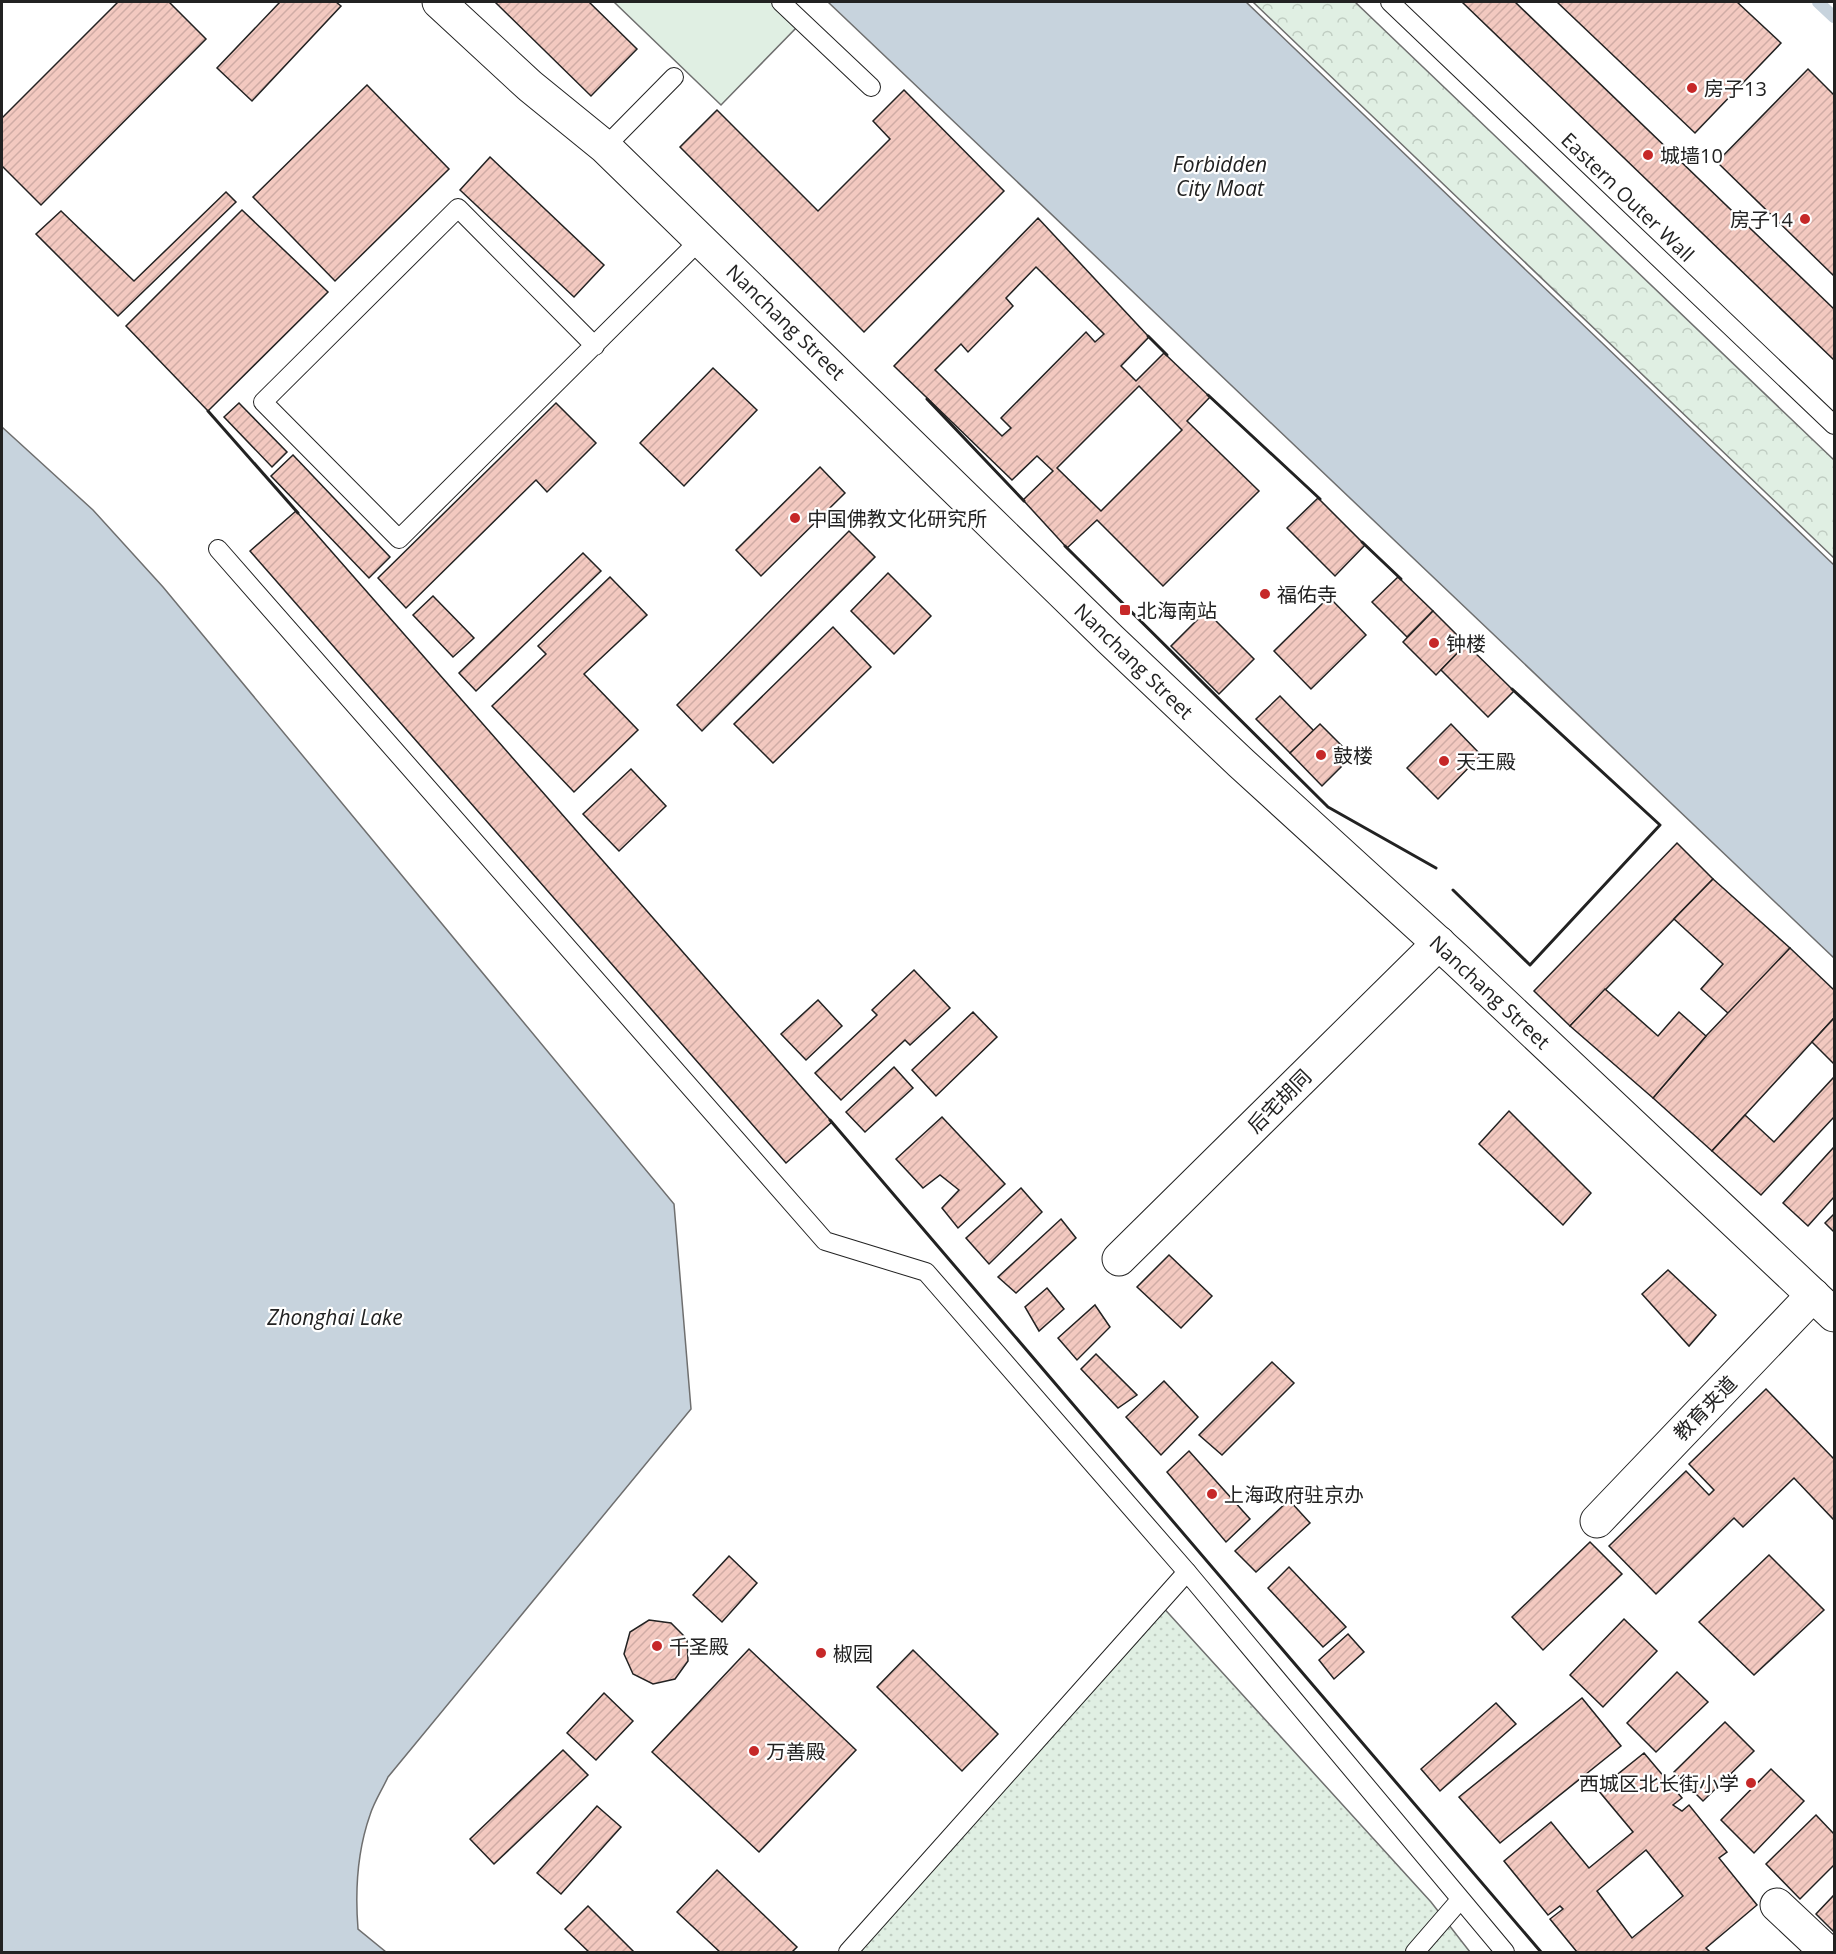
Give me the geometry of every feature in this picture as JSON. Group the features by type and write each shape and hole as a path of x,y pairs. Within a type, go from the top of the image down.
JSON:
{"street":[{"name":"Nanchang Street","path":"439,2 530,86 605,147 1110,639 1241,763 1439,943 1824,1305"},
{"name":"后宅胡同","path":"1119,1259 1439,943"},
{"name":"教育夹道","path":"1597,1521 1824,1305"},
{"path":"1778,1905 1827,1953"}],"lane":[{"path":"782,2 871,87"},
{"name":"Eastern Outer Wall","path":"1390,2 1834,425"},
{"path":"605,147 674,76"},
{"path":"595,346 458,208 263,402 399,539 595,346 701,239"},
{"path":"218,549 825,1241 926,1272 1187,1572 1505,1953"},
{"path":"848,1953 1187,1572"},
{"path":"1415,1953 1460,1900"}],"green space":[{"path":"614,2 772,2 798,26 721,105"},
{"path":"1253,2 1355,2 1834,460 1834,558"},
{"path":"1160,1604 1431,1902 1470,1952 849,1952"}],"water":[{"name":"Forbidden City Moat","path":"828,2 1246,2 1834,565 1834,958"},
{"name":"Zhonghai Lake","path":"2,427 93,510 163,587 674,1204 691,1409 388,1777 374,1805 366,1829 358,1872 357,1900 358,1929 386,1952 2,1952"}],"building":[{"path":"118,2 169,2 206,39 41,205 2,166 2,118"},
{"path":"280,2 336,2 341,6 252,101 217,68"},
{"path":"495,2 589,2 637,49 591,96"},
{"name":"城墙10","path":"1462,2 1515,2 1834,309 1834,360"},
{"name":"房子13","path":"1557,2 1737,2 1781,43 1695,133"},
{"name":"房子14","path":"1808,69 1834,95 1834,276 1717,162"},
{"path":"367,85 449,169 335,281 253,197"},
{"path":"904,90 1004,191 864,332 680,147 717,110 818,211 890,139 873,121"},
{"path":"490,157 604,265 574,297 460,190"},
{"path":"226,192 236,202 118,316 36,234 61,211 134,281"},
{"path":"242,210 328,292 208,411 126,326"},
{"path":"1038,218 1149,337 1121,366 1136,381 1164,353 1210,397 1187,421 1259,491 1163,586 1097,520 1067,548 1023,500 1053,471 1037,456 1012,480 894,366","holes":["1036,267 1104,334 1095,342 1086,332 1001,418 1011,428 1002,436 935,370 961,344 968,352 1013,306 1006,298","1139,386 1182,430 1101,511 1057,468"]},
{"path":"713,368 757,410 684,486 640,443"},
{"path":"239,403 287,452 272,467 224,417"},
{"path":"556,403 596,443 547,492 536,480 406,608 378,578"},
{"path":"293,455 390,557 369,578 271,476"},
{"path":"820,467 845,493 761,576 736,550"},
{"path":"1318,498 1365,545 1335,576 1287,528"},
{"path":"296,511 832,1122 786,1163 250,551"},
{"path":"849,531 875,557 702,731 677,705"},
{"path":"583,553 601,571 476,691 459,673"},
{"path":"888,573 931,616 894,654 851,611"},
{"path":"610,577 647,615 584,674 638,730 574,792 492,706 546,654 538,646"},
{"path":"1398,577 1433,611 1407,637 1372,602"},
{"path":"433,596 474,638 453,657 413,615"},
{"path":"1329,597 1366,635 1311,689 1274,651"},
{"path":"1206,611 1254,659 1219,694 1171,646"},
{"name":"钟楼","path":"1433,611 1466,644 1436,675 1403,642"},
{"path":"833,627 871,667 773,763 734,724"},
{"path":"1466,644 1514,691 1488,717 1441,670"},
{"path":"1280,696 1314,731 1290,753 1256,719"},
{"name":"鼓楼","path":"1320,724 1352,756 1322,786 1290,753"},
{"name":"天王殿","path":"1451,724 1481,755 1438,799 1407,768"},
{"path":"631,769 666,806 619,851 583,814"},
{"path":"1677,843 1713,879 1570,1026 1534,991"},
{"path":"1713,879 1790,948 1729,1014 1701,989 1723,964 1674,919"},
{"path":"1790,948 1834,990 1834,1018 1712,1151 1653,1098 1706,1036"},
{"path":"914,970 950,1008 910,1045 905,1040 841,1100 815,1073 877,1015 872,1010"},
{"path":"1605,989 1658,1036 1679,1012 1706,1036 1653,1098 1570,1026"},
{"path":"818,1000 842,1026 806,1060 781,1034"},
{"path":"973,1012 997,1037 936,1096 912,1070"},
{"path":"1834,1018 1834,1064 1812,1042"},
{"path":"894,1067 913,1088 865,1132 846,1112"},
{"path":"1834,1077 1834,1117 1761,1195 1712,1151 1745,1115 1774,1142"},
{"path":"1509,1111 1591,1193 1563,1225 1479,1144"},
{"path":"942,1117 1005,1184 958,1228 942,1208 959,1190 940,1175 923,1188 896,1159"},
{"path":"1834,1147 1834,1197 1808,1226 1783,1203"},
{"path":"1021,1188 1042,1212 989,1264 966,1238"},
{"path":"1834,1214 1834,1232 1825,1223"},
{"path":"1061,1219 1076,1238 1016,1293 998,1277"},
{"path":"1169,1255 1212,1296 1181,1328 1137,1287"},
{"path":"1668,1270 1716,1315 1689,1346 1642,1294"},
{"path":"1047,1288 1064,1309 1039,1331 1025,1307"},
{"path":"1095,1305 1110,1327 1077,1360 1058,1338"},
{"path":"1096,1354 1137,1395 1118,1408 1081,1369"},
{"path":"1272,1362 1294,1383 1222,1455 1199,1435"},
{"path":"1164,1381 1198,1417 1161,1455 1126,1417"},
{"path":"1766,1389 1834,1459 1834,1520 1794,1478 1743,1527 1734,1518 1656,1594 1609,1546 1686,1471 1709,1495 1714,1490 1689,1464"},
{"path":"1189,1451 1250,1519 1226,1542 1167,1472"},
{"path":"1289,1500 1310,1523 1256,1572 1235,1551"},
{"path":"1590,1542 1622,1574 1543,1650 1512,1617"},
{"path":"1769,1555 1824,1610 1754,1675 1699,1622"},
{"path":"729,1556 757,1583 722,1622 693,1595"},
{"path":"1289,1567 1346,1627 1323,1647 1268,1588"},
{"path":"1624,1619 1657,1651 1603,1707 1570,1675"},
{"name":"千圣殿","path":"649,1620 671,1623 687,1639 688,1661 675,1679 653,1684 633,1674 624,1654 630,1632"},
{"path":"1348,1634 1364,1652 1334,1679 1319,1660"},
{"name":"万善殿","path":"749,1649 856,1750 759,1852 652,1752"},
{"path":"913,1650 998,1734 962,1771 877,1687"},
{"path":"1677,1672 1708,1702 1656,1752 1627,1723"},
{"path":"604,1693 633,1721 596,1760 567,1733"},
{"path":"1582,1698 1621,1746 1500,1843 1459,1797"},
{"path":"1496,1703 1516,1724 1440,1791 1421,1769"},
{"path":"1725,1722 1754,1751 1703,1801 1674,1772"},
{"path":"563,1750 588,1775 494,1864 470,1839"},
{"path":"1644,1753 1682,1798 1673,1805 1682,1811 1689,1805 1727,1852 1719,1858 1757,1905 1706,1948 1710,1952 1577,1952 1550,1919 1563,1909 1560,1906 1548,1915 1504,1861 1551,1822 1589,1868 1633,1832 1598,1790","holes":["1646,1850 1683,1896 1632,1938 1597,1891"]},
{"path":"1771,1769 1804,1801 1754,1853 1721,1820"},
{"path":"597,1806 621,1827 561,1894 537,1873"},
{"path":"1816,1815 1834,1834 1834,1865 1800,1899 1766,1864"},
{"path":"717,1870 797,1947 792,1952 720,1952 677,1912"},
{"path":"1834,1895 1834,1932 1816,1914"},
{"path":"588,1906 634,1952 589,1952 565,1929"}],"waterway":[{"path":"1818,2 1834,17"}],"wall":[{"path":"1148,336 1167,355"},
{"path":"1208,395 1320,499"},
{"path":"927,399 1024,501"},
{"path":"208,411 298,513"},
{"path":"1362,542 1401,579"},
{"path":"1065,546 1328,807 1436,868"},
{"path":"1453,890 1530,965 1660,825 1512,689"},
{"path":"830,1120 1541,1952"}],"place":[{"name":"房子13","path":"1692,88"},
{"name":"城墙10","path":"1648,155"},
{"name":"房子14","path":"1805,219"},
{"name":"中国佛教文化研究所","path":"795,518"},
{"name":"福佑寺","path":"1265,594"},
{"name":"北海南站","path":"1125,610"},
{"name":"钟楼","path":"1434,643"},
{"name":"鼓楼","path":"1321,755"},
{"name":"天王殿","path":"1444,761"},
{"name":"上海政府驻京办","path":"1212,1494"},
{"name":"千圣殿","path":"657,1646"},
{"name":"椒园","path":"821,1653"},
{"name":"万善殿","path":"754,1751"},
{"name":"西城区北长街小学","path":"1751,1783"}]}
